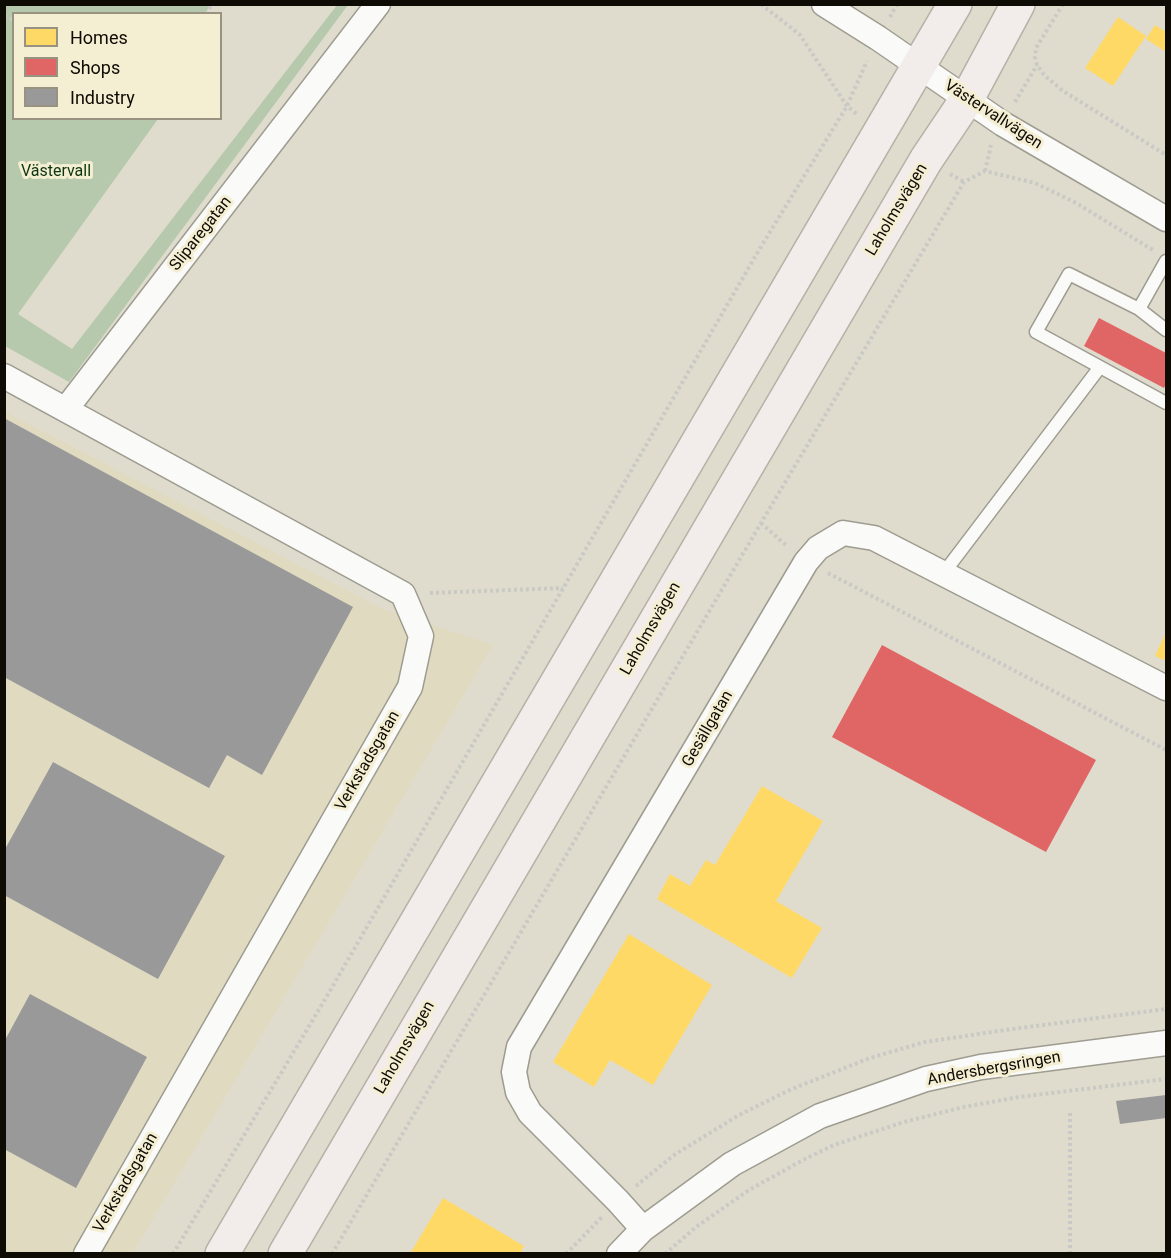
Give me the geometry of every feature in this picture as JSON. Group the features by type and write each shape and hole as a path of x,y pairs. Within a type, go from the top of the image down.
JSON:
{"highway":[{"path":"222,1254 955,4"},
{"name":"Laholmsvägen","path":"285,1254 927,160 967,99 1018,4"}],"street":[{"name":"Sliparegatan","path":"66,409 378,4"},
{"name":"Västervallvägen","path":"824,4 878,38 1003,124 1167,219"},
{"path":"4,376 403,594"},
{"name":"Gesällgatan","path":"643,1229 530,1113 518,1092 514,1072 519,1047 806,562 818,548 843,532 874,538 1167,688"},
{"name":"Verkstadsgatan","path":"86,1254 410,687 421,636 403,594"},
{"name":"Andersbergsringen","path":"619,1254 643,1229 732,1164 820,1116 926,1079 981,1067 1167,1042"}],"lane":[{"path":"1139,309 1167,261"},
{"path":"1167,330 1139,309 1069,274 1036,332 1167,403"},
{"path":"944,574 1100,367"}],"path":[{"path":"761,4 800,35 847,106 879,132"},
{"path":"173,1254 327,996 753,260 847,106 878,38 897,4"},
{"path":"1063,4 1036,48 1037,65 1044,75 1063,91 1167,155"},
{"path":"927,160 964,182"},
{"path":"332,1254 760,523 964,182 985,171 1035,183 1076,203 1156,252"},
{"path":"760,523 806,562 1167,750"},
{"path":"403,594 564,588"},
{"path":"664,1254 696,1227 750,1190 834,1145 904,1122 964,1107 1019,1097 1167,1079"},
{"path":"1070,1113 1070,1254"}],"shaded area":[{"path":"4,411 383,609 493,645 133,1253 5,1253"}],"green space":[{"name":"Västervall","path":"5,4 210,5 206,12 12,12 12,120 157,120 18,314 72,349 337,5 348,5 69,382 5,346"}],"building: Homes":[{"path":"1118,17 1146,36 1113,86 1085,68"},
{"path":"1155,25 1166,32 1166,52 1146,39"},
{"path":"1166,632 1166,661 1155,656"},
{"path":"762,786 823,821 776,901 822,928 792,978 657,899 670,874 690,886 706,860 715,865"},
{"path":"629,934 712,985 653,1085 610,1060 594,1087 553,1062"},
{"path":"443,1198 524,1246 520,1254 410,1254"}],"building: Shops":[{"path":"1099,318 1166,353 1164,388 1084,346"},
{"path":"882,645 1096,760 1046,852 832,737"}],"building: Industry":[{"path":"4,418 353,607 262,775 227,755 209,788 4,677"},
{"path":"53,762 225,856 158,979 4,895 4,851"},
{"path":"30,994 147,1057 76,1188 4,1149 4,1042"},
{"path":"1166,1095 1166,1118 1120,1124 1116,1101"}]}
